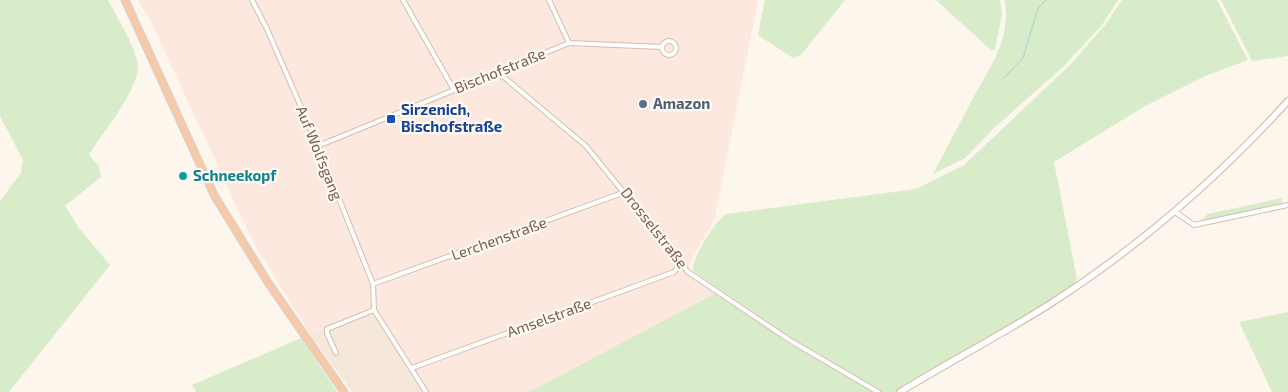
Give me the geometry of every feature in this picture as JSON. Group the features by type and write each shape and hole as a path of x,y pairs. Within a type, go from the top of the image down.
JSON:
{"highway":[{"path":"126,0 214,195 269,284 344,392"}],"main road":[{"path":"900,392 1052,303 1120,255 1175,212 1247,146 1288,101"}],"street":[{"name":"Auf Wolfsgang","path":"252,0 267,29 318,146 373,284 374,310"},
{"path":"403,0 454,90"},
{"path":"549,0 569,43"},
{"name":"Bischofstraße","path":"318,146 569,43 662,48"},
{"name":"Drosselstraße","path":"499,72 586,146 688,272 791,341 878,392"},
{"name":"Lerchenstraße","path":"373,284 625,192"},
{"path":"1175,212 1194,225 1288,205"},
{"name":"Amselstraße","path":"412,368 674,272 681,264"},
{"path":"336,353 327,333 328,329 374,310 426,392"}],"shaded area":[{"path":"138,0 758,0 715,218 689,265 688,272 719,293 529,392 426,392 374,310 310,334 252,240 154,28"},
{"path":"374,310 426,392 352,392 310,334 328,329"}],"green space":[{"path":"0,0 108,0 124,29 137,60 134,83 128,95 89,155 99,166 101,177 65,206 79,228 110,265 9,392 0,392 0,201 21,173 23,160 0,116"},
{"path":"765,0 845,0 801,55 793,58 758,35"},
{"path":"936,0 1000,0 1002,14 995,49 991,50"},
{"path":"1005,0 1118,0 1102,25 1063,67 994,128 965,158 933,174 998,53 1005,28"},
{"path":"1122,0 1217,0 1248,60 1205,76 1145,106 1054,162 1077,279 1073,285 1031,312 897,392 882,392 803,346 693,271 696,258 705,240 722,217 727,214 916,189 964,165 1070,65 1105,25"},
{"path":"1221,0 1288,0 1288,56 1252,61"},
{"path":"1282,198 1282,203 1206,221 1202,220 1208,214"},
{"path":"716,293 769,329 873,392 529,392"},
{"path":"1288,312 1288,392 1272,392 1239,322"},
{"path":"301,338 337,392 196,392 192,385"}],"waterway":[{"path":"1003,79 1023,58 1038,8 1046,0"}],"place":[{"name":"Amazon","path":"643,104"},
{"name":"Sirzenich, Bischofstraße","path":"391,119"},
{"name":"Schneekopf","path":"183,176"}]}
